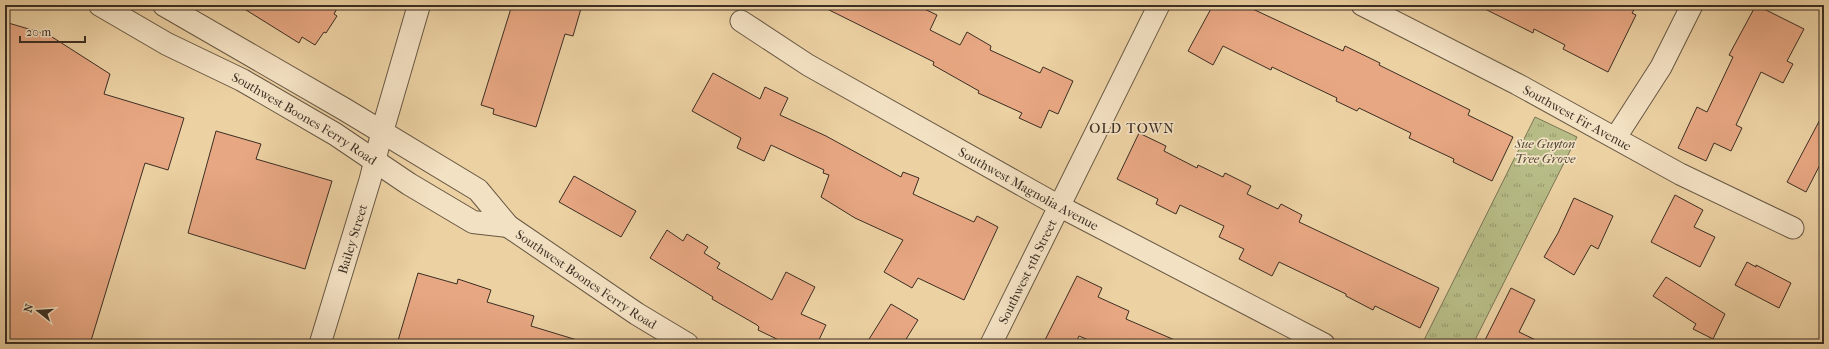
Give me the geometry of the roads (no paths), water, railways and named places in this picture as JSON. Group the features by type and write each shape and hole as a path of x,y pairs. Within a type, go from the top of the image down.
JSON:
{"street":[{"name":"Southwest Boones Ferry Road","path":"100,5 167,44 242,80 335,134 409,184 473,222 508,226"},
{"name":"Southwest Boones Ferry Road","path":"164,5 382,132 478,190 508,226 637,314 687,344"},
{"path":"382,132 419,5"},
{"name":"Southwest 5th Street","path":"991,344 1159,5"},
{"name":"Southwest Fir Avenue","path":"1362,5 1517,84 1616,137 1680,174 1793,228"},
{"path":"1616,137 1661,67 1692,5"},
{"name":"Southwest Magnolia Avenue","path":"741,21 808,65 1059,206 1324,344"},
{"name":"Bailey Street","path":"320,344 375,161 382,132"}],"district":[{"name":"OLD TOWN","path":"1132,128"}],"park label":[{"name":"Sue Guyton Tree Grove","path":"1545,150"}]}
